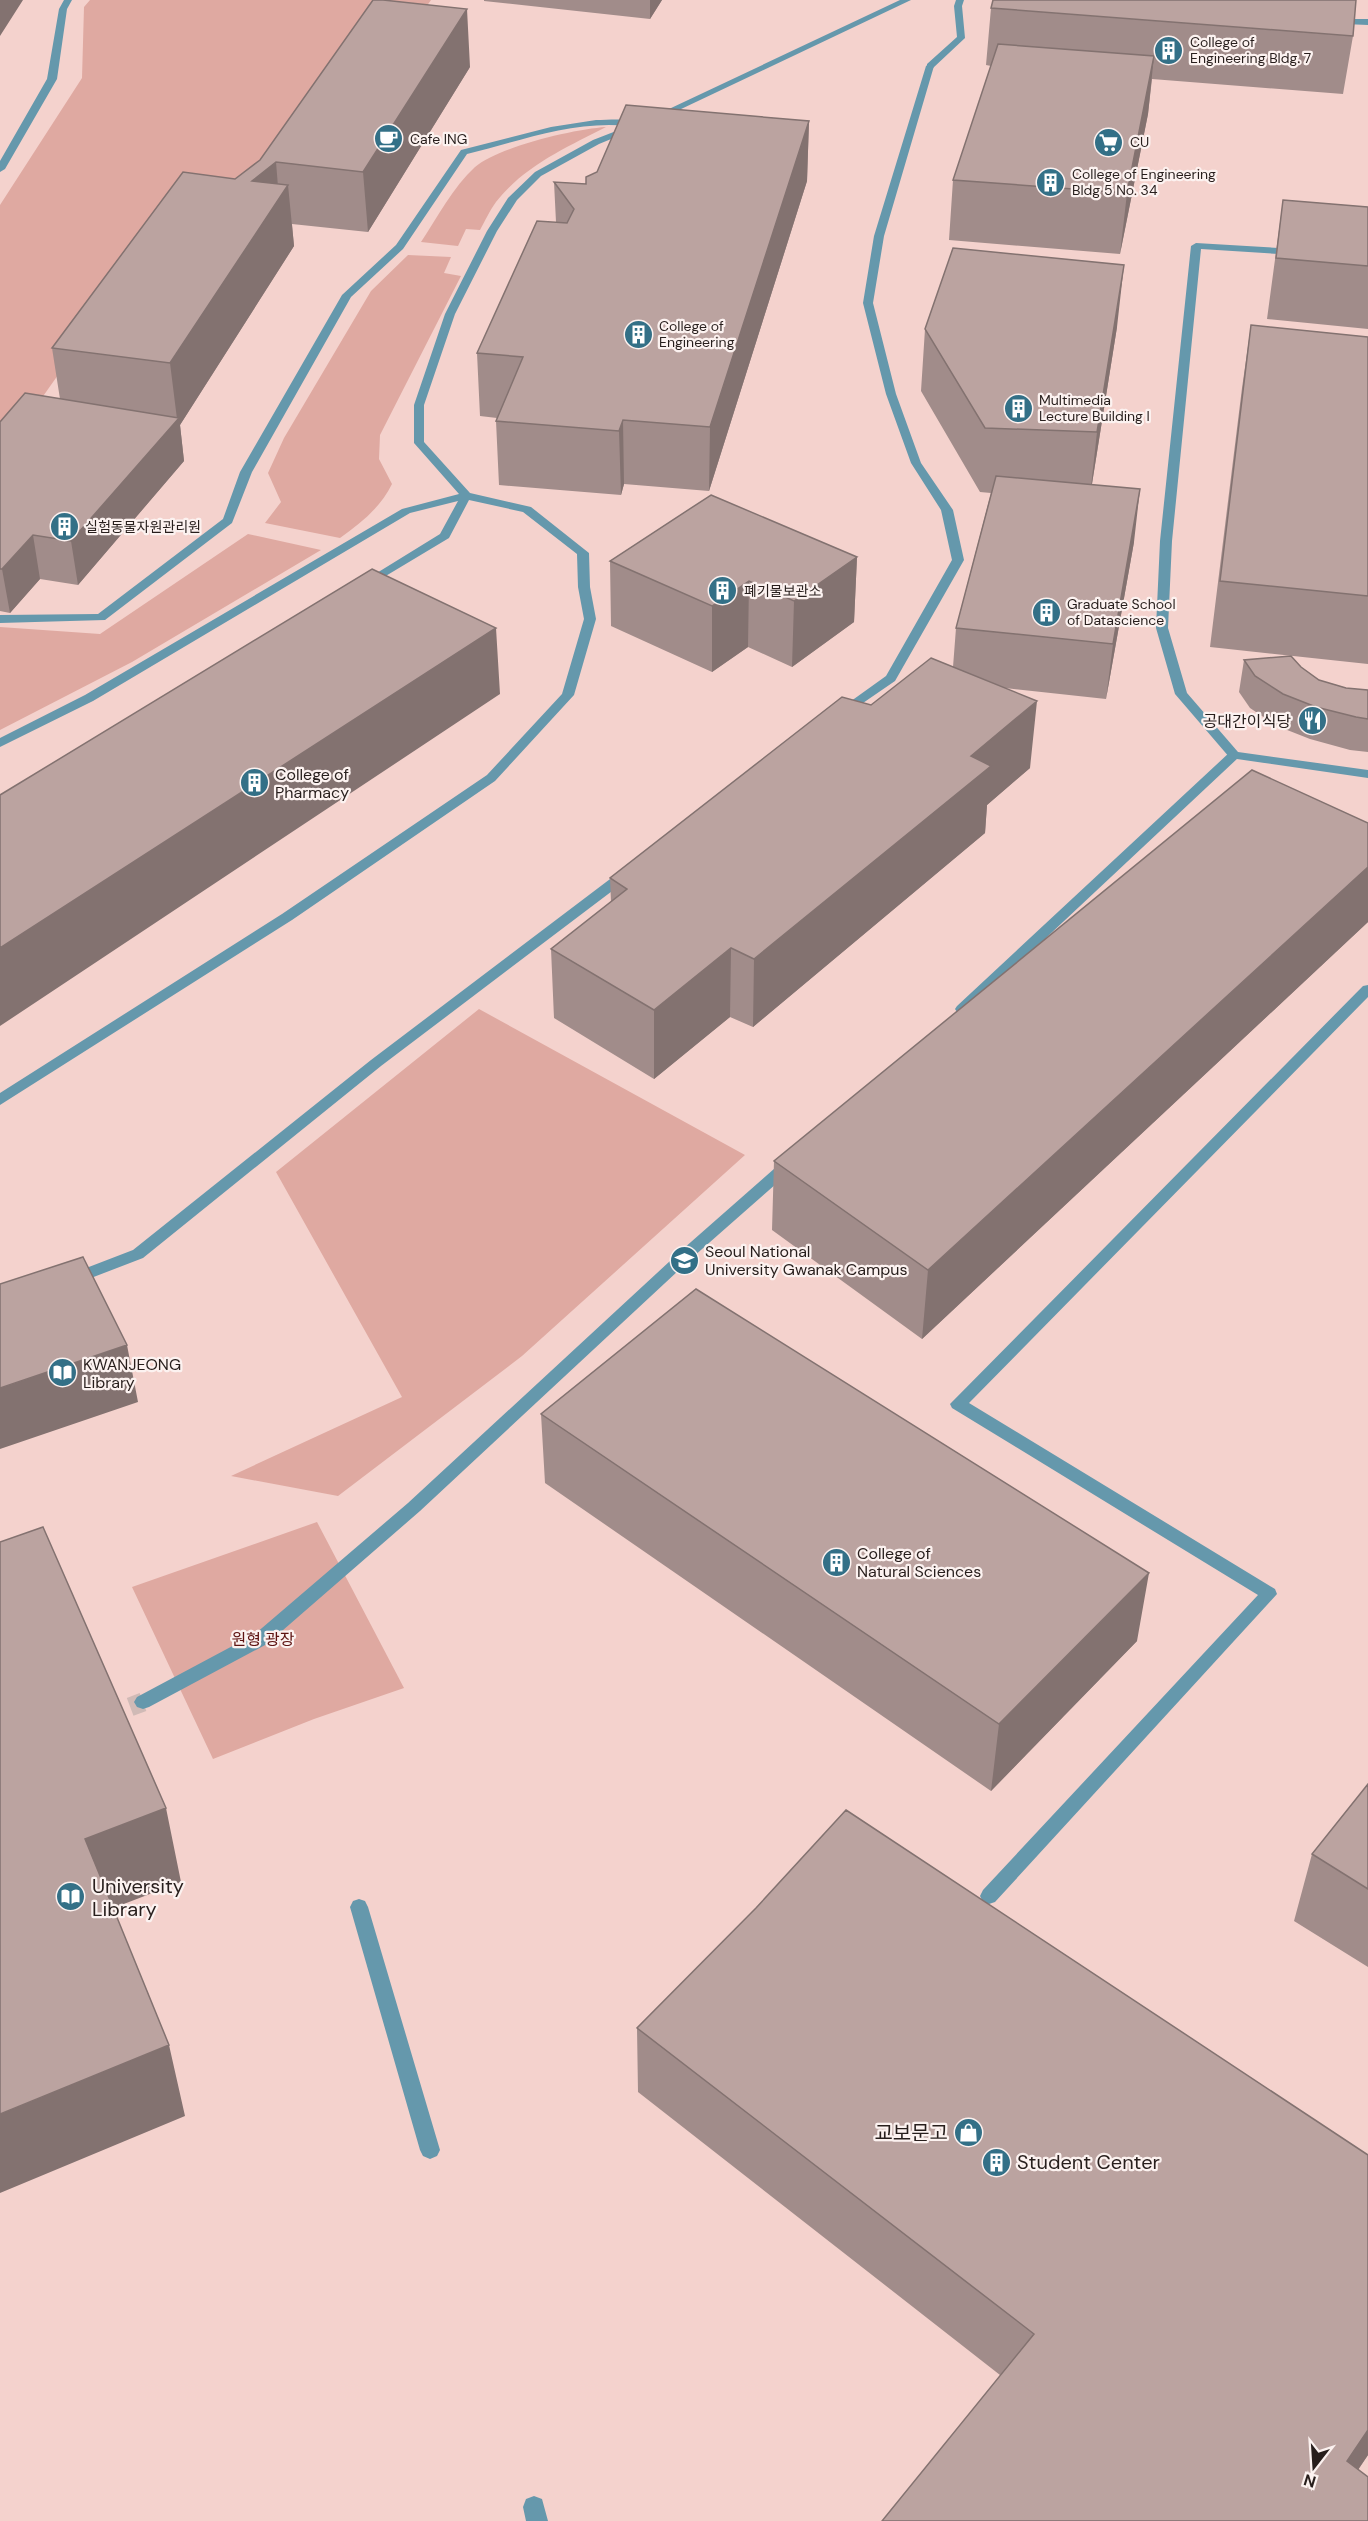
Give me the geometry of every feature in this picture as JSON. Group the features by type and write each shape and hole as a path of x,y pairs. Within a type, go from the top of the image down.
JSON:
{"street":[{"path":"0,169 52,79 63,9 68,0"},
{"path":"466,496 419,443 419,405 450,314 492,231 513,198 538,174 596,142 639,125 907,0"},
{"path":"835,718 891,678 958,560 947,510 916,463 891,394 868,303 879,236 930,66 961,38 958,6 960,0"},
{"path":"1344,21 1368,22"},
{"path":"0,619 101,618 228,521 246,472 346,295 400,247 464,152 586,123 618,121 639,125"},
{"path":"1311,253 1196,246 1166,541 1162,628 1181,694 1234,755 1368,774"},
{"path":"354,591 445,536 466,496"},
{"path":"0,743 89,698 406,511 466,496 527,508 583,553 584,587 590,619 568,695 491,778 287,917 0,1100"},
{"path":"953,1017 1234,755"},
{"path":"63,1283 138,1254 376,1063 638,865"},
{"path":"989,1896 1269,1594 958,1404 1368,989"},
{"path":"143,1702 261,1639 414,1507 795,1157"},
{"path":"359,1907 430,2150"}],"shaded area":[{"name":"Seoul National University Gwanak Campus","path":"0,0 1368,0 1368,2521 0,2521"}],"green space":[{"path":"90,0 431,0 421,14 223,218 172,213 20,429 0,489 0,205 82,78 84,7"},
{"path":"606,127 547,158 520,178 496,202 480,230 466,229 458,246 421,242 467,175 486,160 537,140 575,131"},
{"path":"408,255 451,257 444,273 461,276 380,435 379,459 392,484 370,514 340,538 265,523 281,502 268,473 284,438 371,291"},
{"path":"248,534 321,550 132,662 0,730 0,627 100,634"},
{"path":"479,1009 745,1155 522,1356 338,1496 231,1476 402,1397 276,1172"},
{"name":"원형 광장","path":"317,1522 404,1688 314,1719 213,1759 132,1587"}],"building":[{"path":"373,0 467,9 363,172 276,162 252,181 288,185 170,363 52,348 183,172 235,179 260,160"},
{"path":"993,0 1356,0 1353,36 991,8"},
{"path":"998,44 1154,56 1127,193 953,180"},
{"name":"College of Engineering","path":"626,105 809,121 710,427 623,420 619,431 496,421 523,357 477,353 537,221 567,223 574,209 554,182 586,184 586,177 597,172"},
{"path":"1283,200 1368,207 1368,266 1276,258"},
{"path":"953,248 1124,265 1097,432 985,428 925,329"},
{"path":"1251,325 1368,337 1368,596 1220,581"},
{"path":"25,393 179,418 71,541 33,535 0,569 0,422"},
{"name":"Graduate School of Datascience","path":"996,476 1140,489 1113,644 956,628"},
{"path":"711,495 857,557 794,601 749,581 712,606 610,561"},
{"path":"372,569 496,628 0,948 0,795"},
{"path":"1291,656 1301,667 1319,680 1346,688 1368,690 1368,719 1316,707 1283,694 1255,676 1244,660"},
{"path":"931,658 1037,701 971,756 991,766 754,959 731,948 654,1010 551,949 627,889 610,878 842,697 871,705"},
{"path":"1252,770 1368,823 1368,867 928,1270 774,1161"},
{"path":"83,1257 127,1345 0,1388 0,1284"},
{"name":"College of Natural Sciences","path":"696,1289 1149,1573 999,1724 541,1414"},
{"name":"University Library","path":"43,1527 166,1808 85,1839 169,2045 0,2114 0,1542"},
{"path":"1368,1784 1368,1889 1312,1854"},
{"name":"Student Center","path":"846,1810 1368,2155 1368,2430 1347,2461 1368,2477 1368,2521 882,2521 1034,2334 637,2028 756,1908"}],"tunnel":[{"path":"103,1717 143,1702"}],"place":[{"name":"College of Engineering Bldg. 7","path":"1169,50"},
{"name":"Cafe ING","path":"389,139"},
{"name":"CU","path":"1109,142"},
{"name":"College of Engineering Bldg 5 No. 34","path":"1051,182"},
{"name":"College of Engineering","path":"638,334"},
{"name":"Multimedia Lecture Building I","path":"1018,408"},
{"name":"실험동물자원관리원","path":"64,527"},
{"name":"폐기물보관소","path":"723,591"},
{"name":"Graduate School of Datascience","path":"1046,612"},
{"name":"공대간이식당","path":"1312,721"},
{"name":"College of Pharmacy","path":"254,783"},
{"name":"Seoul National University Gwanak Campus","path":"684,1260"},
{"name":"KWANJEONG Library","path":"62,1373"},
{"name":"College of Natural Sciences","path":"836,1562"},
{"name":"University Library","path":"71,1897"},
{"name":"교보문고","path":"969,2133"},
{"name":"Student Center","path":"996,2162"}]}
